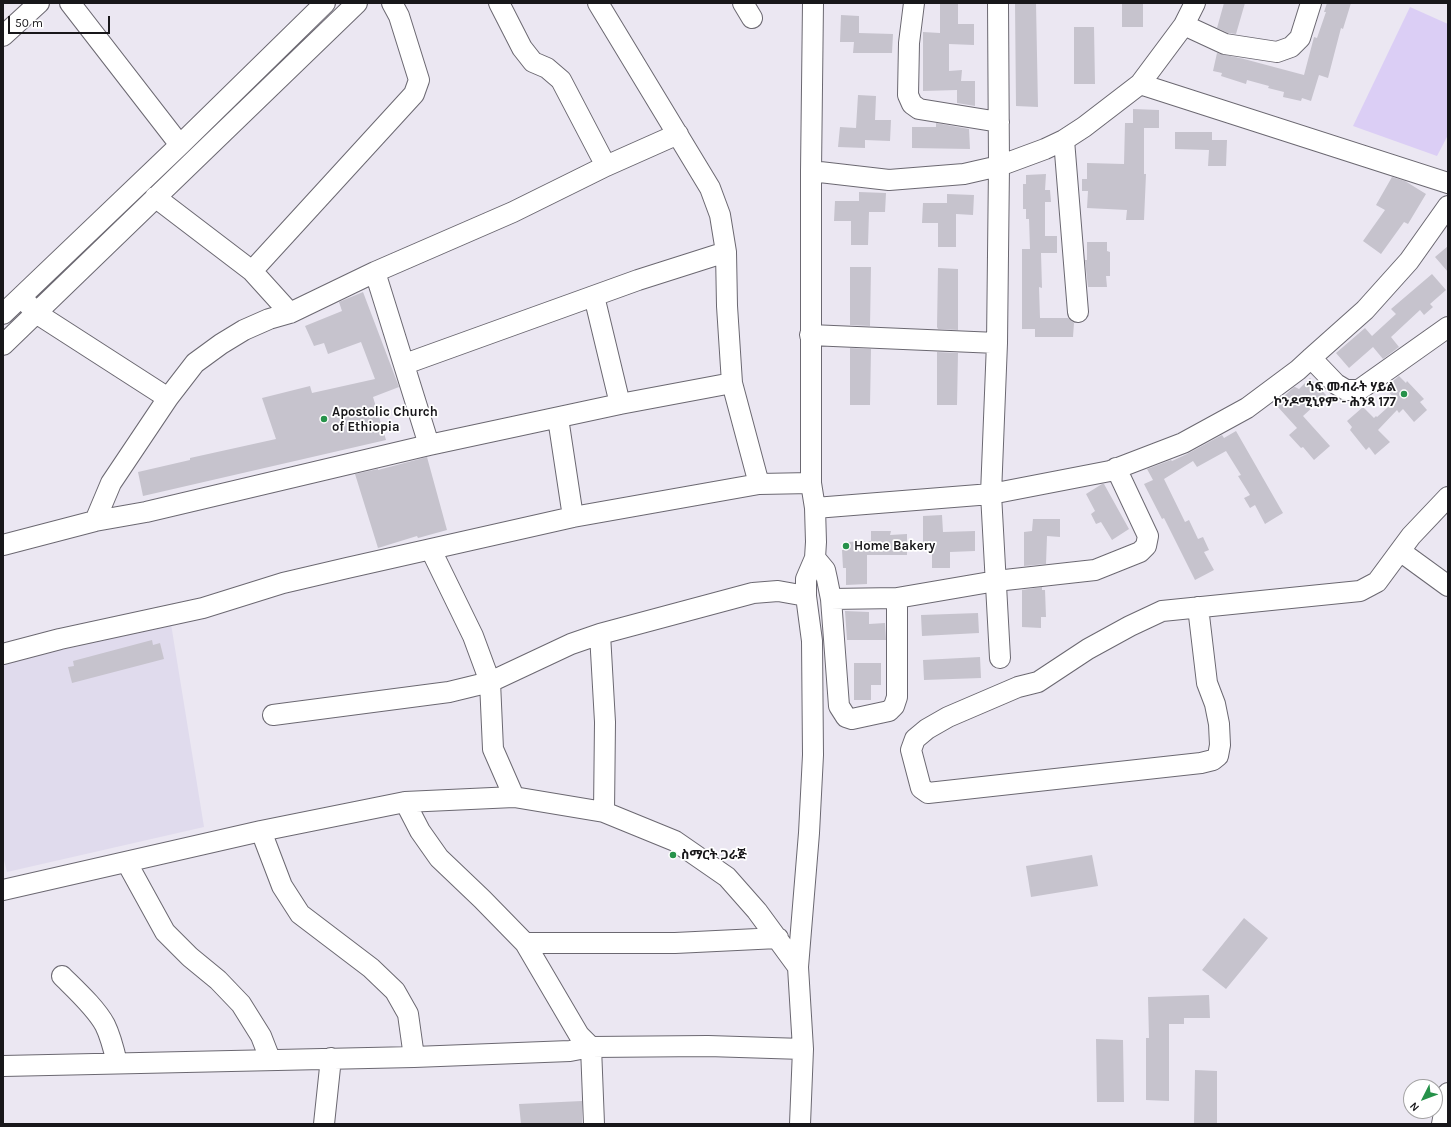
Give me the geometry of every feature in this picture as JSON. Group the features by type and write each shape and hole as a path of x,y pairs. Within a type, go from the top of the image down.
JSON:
{"street":[{"path":"3,36 39,3"},
{"path":"70,3 180,145"},
{"path":"3,314 180,145 325,3"},
{"path":"3,345 357,3"},
{"path":"252,271 414,94 419,80 399,16 392,3"},
{"path":"499,3 522,48 533,62 547,68 561,80 606,166"},
{"path":"598,3 710,188 720,215 726,252 727,306 732,383 759,484"},
{"path":"800,1124 803,1049 798,967 809,833 812,755 812,641 806,596 806,578 815,558 815,508 811,483 810,335 813,3"},
{"path":"914,3 909,43 908,95 912,104 919,109 999,122"},
{"path":"998,3 1000,166 997,343 991,494 1000,658"},
{"path":"811,171 889,180 964,174 1000,166 1044,149 1064,140 1084,127 1140,84 1184,25 1195,3"},
{"path":"1184,25 1225,44 1277,52 1291,47 1300,38 1312,3"},
{"path":"1140,84 1448,183"},
{"path":"95,521 111,483 168,398 195,363 221,344 244,330 270,319 290,313 375,272 513,212 606,166 678,134"},
{"path":"1064,140 1078,312"},
{"path":"155,197 252,271 290,313"},
{"path":"815,508 991,494 1116,468 1183,443 1248,408 1311,358 1365,310 1409,261 1448,206"},
{"path":"404,364 638,280 726,252"},
{"path":"375,272 429,444"},
{"path":"594,296 620,404"},
{"path":"21,297 36,313 168,398"},
{"path":"1311,358 1336,384 1346,390 1359,390 1448,327"},
{"path":"810,335 997,343"},
{"path":"3,545 95,521 146,512 429,444 620,404 732,383"},
{"path":"558,418 573,517"},
{"path":"831,599 897,598 996,581 1095,570 1140,552 1146,546 1148,536 1116,468"},
{"path":"3,654 60,639 203,608 283,584 347,568 573,517 759,484 811,483"},
{"path":"1198,607 1208,683 1215,704 1219,724 1220,745 1218,756 1213,760 1201,763 928,793 921,788 911,750 915,739 927,729 1018,687 1038,682 1088,649 1143,620 1162,612 1198,607 1360,591 1377,582 1411,536 1448,497"},
{"path":"431,550 473,636 490,682 493,748 514,797"},
{"path":"1400,551 1448,586"},
{"path":"815,558 825,570 831,599 839,706 846,717 852,719 889,711 894,706 897,697 897,598"},
{"path":"273,715 449,692 490,682 571,644 600,634 753,592 778,591 806,596"},
{"path":"600,634 605,722 604,812"},
{"path":"3,890 127,863 262,831 405,802 514,797 604,812 675,841 727,877 778,938 798,967"},
{"path":"405,802 420,831 439,858 525,943 579,1035 591,1047 594,1124"},
{"path":"262,831 282,886 300,914 371,968 395,991 408,1014 414,1057"},
{"path":"127,863 165,932 190,957 218,980 241,1004 261,1036 270,1059"},
{"path":"525,943 675,943 778,938"},
{"path":"62,976 88,1003 104,1023 114,1046 117,1063"},
{"path":"3,1066 414,1057 570,1051 591,1047 708,1046 803,1049"},
{"path":"324,1124 331,1058"},
{"path":"1442,1124 1448,1093"}],"shaded area":[{"path":"1410,7 1448,24 1448,135 1437,156 1353,126"},
{"path":"171,624 204,827 7,872 3,856 3,664"}],"building":[{"path":"940,3 958,3 958,24 974,24 974,45 949,44 949,71 962,70 961,81 975,81 975,106 957,103 957,90 923,91 923,32 940,33"},
{"path":"1015,3 1036,3 1038,107 1016,106"},
{"path":"1122,3 1143,3 1143,27 1122,27"},
{"path":"1224,3 1245,3 1236,34 1228,33 1217,28"},
{"path":"1327,3 1351,3 1343,29 1341,28 1328,78 1319,75 1311,101 1302,98 1301,101 1283,97 1284,92 1268,88 1269,86 1247,80 1246,84 1221,76 1222,73 1213,71 1217,53 1304,75 1314,37 1317,38 1326,12 1324,12"},
{"path":"841,15 859,16 859,33 893,34 892,53 853,53 854,42 840,42"},
{"path":"1074,27 1094,27 1095,84 1074,84"},
{"path":"858,95 876,96 875,120 891,120 890,141 865,140 865,148 838,147 840,127 856,128"},
{"path":"1133,109 1159,110 1159,128 1144,128 1144,174 1146,174 1144,220 1126,220 1127,210 1087,208 1088,191 1082,191 1082,179 1087,179 1087,163 1124,164 1125,123 1133,123"},
{"path":"936,123 969,129 970,149 912,148 912,127 936,127"},
{"path":"1175,132 1212,132 1212,140 1227,140 1226,166 1208,166 1209,150 1175,149"},
{"path":"1046,174 1045,190 1050,190 1051,202 1045,202 1045,236 1057,236 1057,253 1041,253 1042,288 1039,287 1040,318 1068,318 1074,323 1073,337 1035,337 1035,329 1022,329 1022,249 1030,249 1029,219 1026,219 1026,209 1023,209 1023,184 1026,184 1026,175"},
{"path":"1392,177 1405,181 1426,194 1408,224 1404,222 1381,254 1363,241 1385,210 1376,205"},
{"path":"859,192 886,193 885,212 869,212 868,245 851,245 851,221 834,221 835,201 859,201"},
{"path":"947,194 974,195 973,215 956,214 956,247 938,247 938,223 922,223 923,203 947,203"},
{"path":"1087,242 1107,242 1107,251 1110,252 1110,276 1106,276 1107,287 1088,287 1085,260 1087,260"},
{"path":"1448,246 1448,272 1435,257"},
{"path":"850,267 871,267 870,326 850,325"},
{"path":"938,268 958,269 958,330 938,329 937,327"},
{"path":"1432,274 1446,290 1430,304 1433,307 1424,315 1420,310 1391,337 1399,347 1383,359 1373,347 1349,368 1336,353 1365,328 1372,336 1396,314 1391,309"},
{"path":"363,292 399,387 373,397 386,440 143,496 138,472 190,460 190,458 276,439 262,398 310,386 312,393 375,379 361,342 328,354 324,343 314,346 305,326 342,311 339,302"},
{"path":"850,348 871,349 870,405 850,405"},
{"path":"937,352 958,353 957,405 937,405"},
{"path":"1399,376 1406,383 1407,381 1424,399 1420,402 1427,410 1414,422 1403,409 1399,413 1397,410 1378,430 1390,442 1375,455 1369,447 1366,450 1350,430 1352,427 1347,421 1363,407 1374,418 1376,416 1377,417 1396,400 1385,388"},
{"path":"1310,378 1326,395 1303,416 1330,446 1314,460 1303,447 1301,448 1289,435 1297,428 1277,406 1283,400 1282,398 1294,387 1299,389"},
{"path":"1236,431 1283,513 1265,524 1255,505 1250,508 1244,498 1250,495 1238,476 1241,475 1226,451 1197,467 1193,461 1164,479 1185,522 1189,520 1198,539 1203,537 1209,550 1204,552 1214,570 1195,580 1164,518 1162,519 1144,484 1153,480 1147,469 1171,460 1172,461 1222,435 1224,438"},
{"path":"427,457 447,530 418,538 417,536 378,548 355,474 378,470"},
{"path":"1104,484 1129,529 1112,540 1101,522 1096,524 1091,514 1095,511 1086,494"},
{"path":"942,515 943,532 975,531 975,551 950,552 950,568 932,568 932,544 923,544 923,516"},
{"path":"1033,519 1060,519 1060,537 1047,536 1046,564 1024,566 1024,532 1032,531"},
{"path":"871,531 891,531 890,535 907,534 907,555 867,555 867,584 846,585 846,568 843,568 842,550 845,550 845,542 871,541"},
{"path":"1042,587 1042,590 1045,590 1046,617 1041,617 1041,628 1022,627 1022,590"},
{"path":"845,611 869,612 869,624 885,623 886,640 847,640"},
{"path":"978,613 979,633 922,636 921,615"},
{"path":"152,640 153,645 160,643 164,659 72,683 68,667 74,666 73,661"},
{"path":"980,657 981,678 924,680 923,660"},
{"path":"854,663 881,663 881,685 871,685 871,700 854,700"},
{"path":"1092,855 1098,886 1031,897 1026,866"},
{"path":"1244,918 1268,938 1226,989 1202,970"},
{"path":"1209,995 1210,1018 1184,1018 1184,1024 1169,1024 1169,1101 1146,1100 1146,1038 1149,1038 1148,997"},
{"path":"1096,1039 1123,1040 1124,1102 1097,1102"},
{"path":"1195,1070 1217,1071 1217,1124 1194,1124"},
{"path":"582,1101 582,1124 521,1124 519,1104"}],"place":[{"name":"ጎፍ መብራት ሃይል ኮንዶሚኒየም - ሕንጻ 177","path":"1404,394"},
{"name":"Apostolic Church of Ethiopia","path":"324,419"},
{"name":"Home Bakery","path":"846,546"},
{"name":"ስማርት ጋራጅ","path":"673,855"}]}
